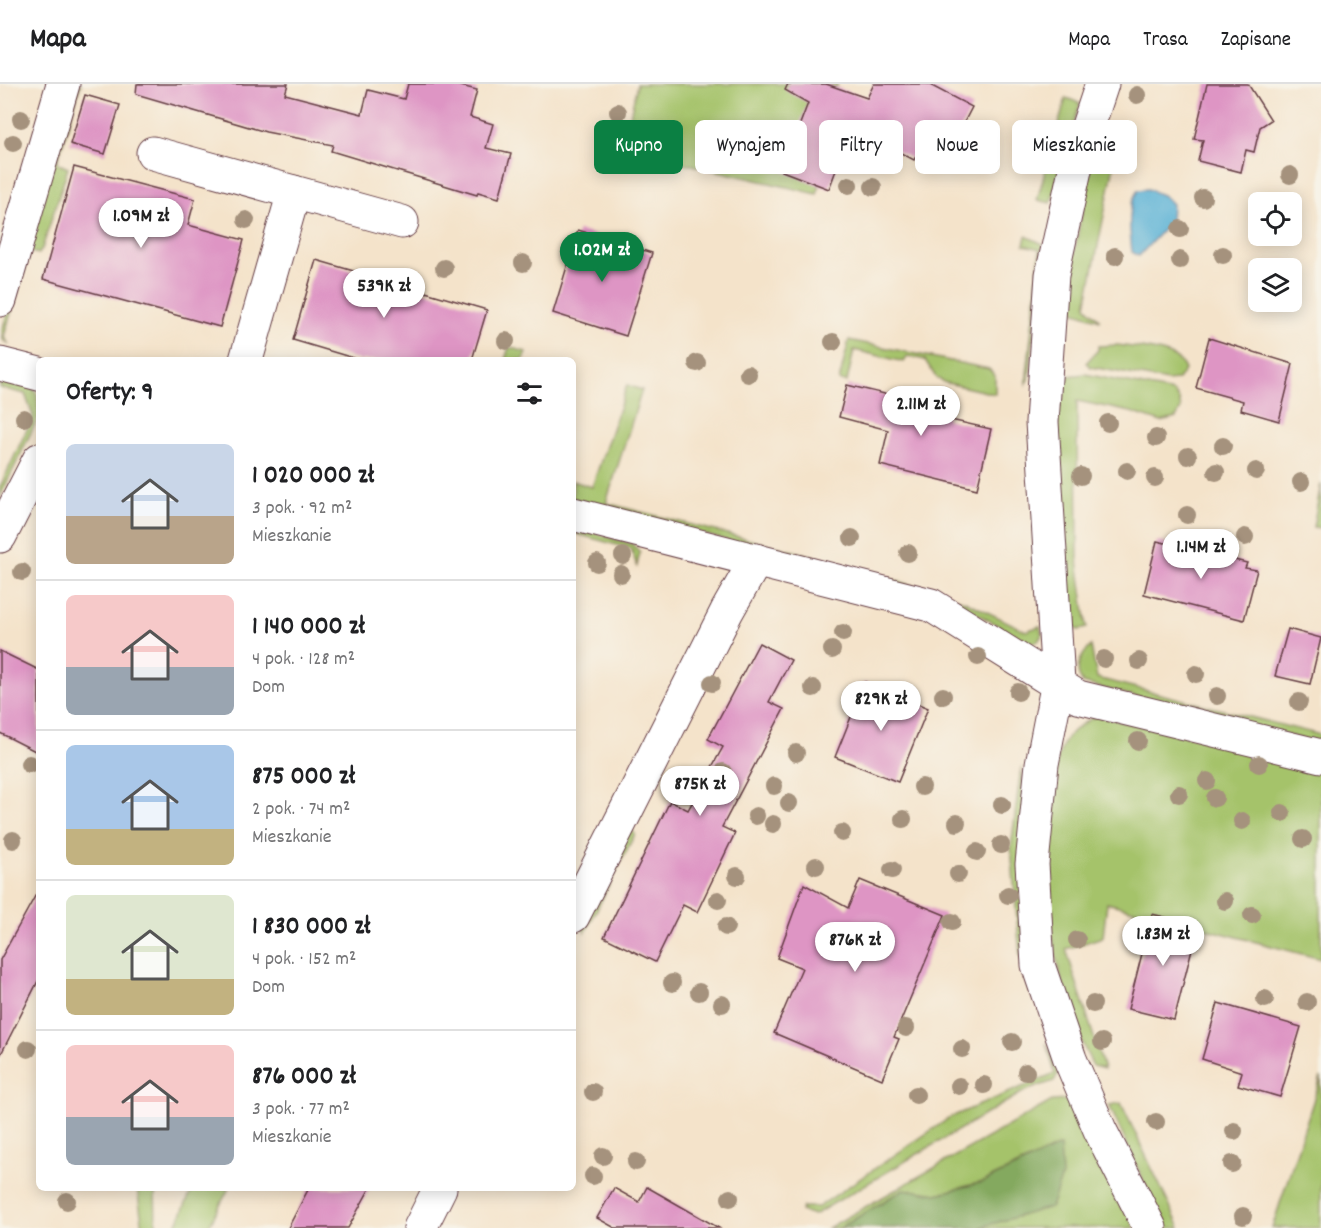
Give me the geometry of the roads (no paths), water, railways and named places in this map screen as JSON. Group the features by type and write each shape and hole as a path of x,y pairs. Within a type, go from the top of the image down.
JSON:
{"street":[{"path":"0,300 63,84"},
{"path":"1102,84 1078,156 1052,275 1042,422 1058,682 1041,764 1032,864 1038,965 1070,1059 1100,1130 1150,1228"},
{"path":"153,153 402,222"},
{"path":"247,357 294,192"},
{"path":"0,364 36,373"},
{"path":"0,536 36,466"},
{"path":"576,515 931,605 1058,682 1078,697 1321,756"},
{"path":"576,910 727,610 756,560"},
{"path":"420,1228 438,1191"}],"water":[{"path":"1148,189 1164,196 1172,204 1171,221 1139,256 1132,252 1130,212 1138,190"}]}
